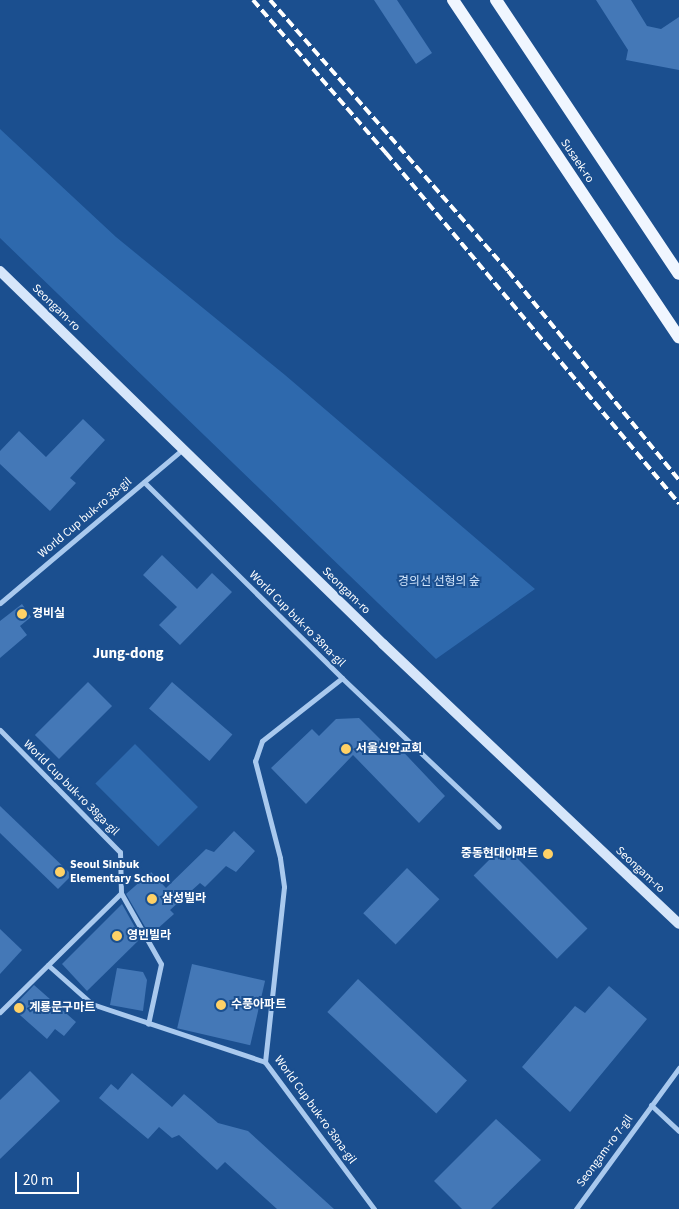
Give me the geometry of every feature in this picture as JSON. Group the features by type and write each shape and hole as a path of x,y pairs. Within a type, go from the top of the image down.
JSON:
{"main road":[{"name":"Susaek-ro","path":"453,0 679,337"},
{"name":"Susaek-ro","path":"496,0 679,274"},
{"name":"Seongam-ro","path":"0,271 679,924"}],"street":[{"name":"World Cup buk-ro 38-gil","path":"0,603 183,449"},
{"name":"World Cup buk-ro 38na-gil","path":"144,482 342,678 262,741 255,761 280,858 284,887 265,1062 374,1209"},
{"path":"342,678 499,827"},
{"name":"World Cup buk-ro 38ga-gil","path":"0,730 120,852 121,893 161,964 148,1024"},
{"path":"0,1012 121,893"},
{"path":"48,965 92,1004 265,1062"},
{"name":"Seongam-ro 7-gil","path":"576,1209 679,1068"},
{"path":"651,1105 679,1131"}],"green space":[{"name":"경의선 선형의 숲","path":"0,129 116,237 285,375 535,589 436,659 0,238"},
{"path":"135,744 198,807 158,847 95,784"}],"building":[{"path":"374,0 397,0 432,53 416,64"},
{"path":"596,0 631,0 647,26 661,29 679,17 679,70 626,60 628,50"},
{"path":"83,419 105,440 70,478 76,483 50,511 0,464 0,451 19,431 46,457"},
{"path":"162,555 197,589 212,573 232,592 180,645 159,625 177,607 143,575"},
{"path":"22,604 31,617 20,626 27,635 0,658 0,621"},
{"path":"88,682 112,706 59,759 35,735"},
{"path":"172,682 232,734 209,761 149,708"},
{"path":"359,718 386,745 392,740 445,796 419,823 353,755 306,804 271,768 312,729 319,736 336,719"},
{"path":"0,806 72,875 58,889 0,833"},
{"path":"234,831 255,851 236,872 226,866 205,887 200,883 170,910 174,914 156,930 153,927 148,932 126,894 151,872 166,888 206,849 214,852"},
{"path":"504,845 587,928 557,959 474,875"},
{"path":"407,868 439,899 396,945 363,913"},
{"path":"122,904 141,938 87,991 62,964"},
{"path":"0,929 22,950 0,974"},
{"name":"수풍아파트","path":"192,964 265,981 250,1045 177,1028"},
{"path":"117,968 143,972 147,980 143,1011 110,1005"},
{"path":"358,979 467,1081 436,1114 327,1012"},
{"path":"34,985 76,1022 64,1036 55,1029 47,1039 12,1008"},
{"path":"609,986 647,1019 570,1112 522,1067 575,1006 585,1013"},
{"path":"30,1071 60,1101 0,1159 0,1100"},
{"path":"132,1073 172,1107 184,1094 218,1123 248,1131 334,1209 277,1209 225,1162 217,1170 179,1135 172,1138 159,1127 148,1139 99,1098 111,1084 118,1090"},
{"path":"496,1119 541,1160 491,1209 462,1209 434,1181"}],"railway":[{"path":"253,0 386,153 679,504"},
{"path":"270,0 508,271 679,480"}],"place":[{"name":"경비실","path":"22,614"},
{"name":"서울신안교회","path":"346,749"},
{"name":"중동현대아파트","path":"548,854"},
{"name":"Seoul Sinbuk Elementary School","path":"60,872"},
{"name":"삼성빌라","path":"152,899"},
{"name":"영빈빌라","path":"117,936"},
{"name":"수풍아파트","path":"221,1005"},
{"name":"계룡문구마트","path":"19,1008"}],"district":[{"name":"Jung-dong","path":"128,654"}]}
